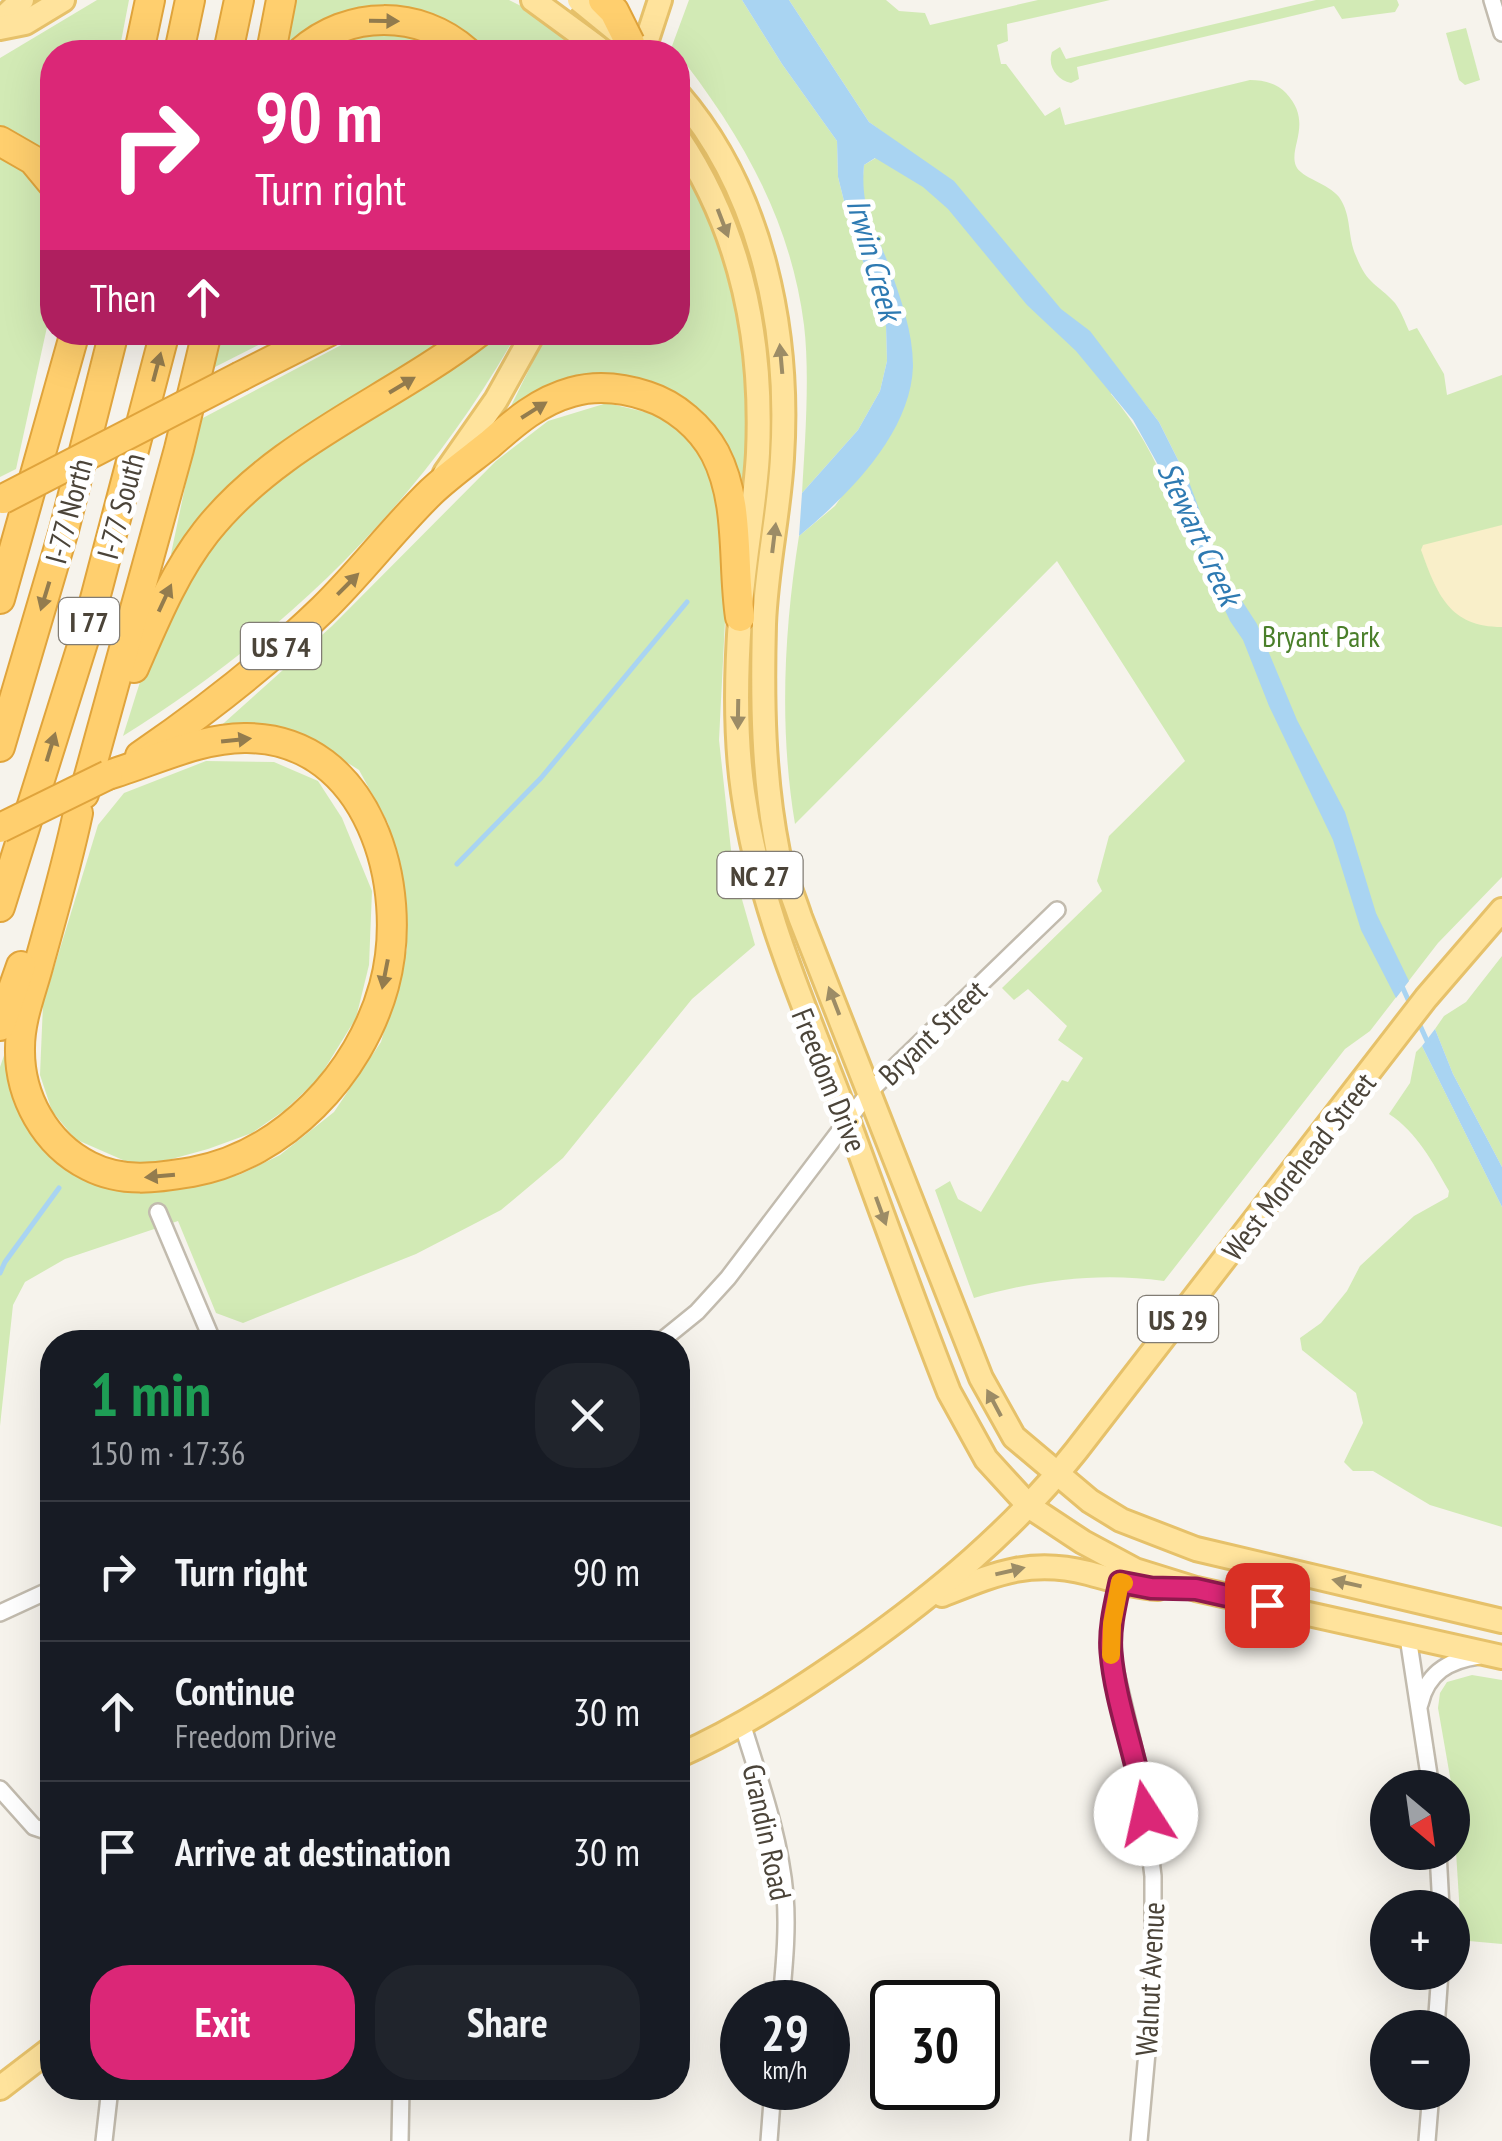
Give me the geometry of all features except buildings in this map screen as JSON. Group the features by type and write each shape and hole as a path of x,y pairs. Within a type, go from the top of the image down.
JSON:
{"highway":[{"path":"142,40 150,0"},
{"path":"182,40 190,0"},
{"path":"231,40 239,0"},
{"path":"273,40 281,0"},
{"path":"603,0 614,11 622,40"},
{"path":"315,40 341,26 366,20 392,20 435,30 450,40"},
{"path":"0,141 33,160 40,168"},
{"path":"0,600 68,345"},
{"name":"I-77 North","path":"0,746 64,530 111,345"},
{"name":"I-77 South","path":"0,907 86,633 163,345"},
{"path":"103,763 205,345"},
{"path":"1,499 302,345"},
{"path":"0,1026 78,813 103,763 172,582 217,520 272,468 462,345"},
{"name":"NC 27","path":"431,492 524,415 546,402 571,392 610,388 654,398 696,428 714,451 726,478 732,506 740,617"},
{"name":"US 74","path":"103,763 176,732 278,649 371,561 431,492"},
{"path":"0,828 103,763 234,739 273,740 298,747 331,767 349,785 372,827 387,877 391,936 383,988 372,1021 349,1061 320,1099 293,1124 250,1152 200,1170 129,1178 97,1170 68,1153 36,1115 23,1078 20,1038 78,813"}],"main road":[{"path":"0,25 22,0"},
{"path":"0,25 25,23 62,0"},
{"path":"579,0 615,40"},
{"path":"626,40 629,0"},
{"path":"633,40 660,0"},
{"path":"543,6 605,40"},
{"name":"Freedom Drive","path":"690,111 728,167 760,251 782,355 784,405 776,523 764,620 764,750 779,855 981,1378 1014,1437 1090,1501 1121,1520 1196,1549 1502,1620"},
{"name":"Freedom Drive","path":"690,157 707,185 736,258 757,358 758,455 740,617 738,744 753,847 792,983 848,1119 948,1392 986,1458 1030,1507 1135,1570 1196,1589 1408,1637 1499,1648"},
{"name":"US 74","path":"431,492 496,400 527,345"},
{"name":"West Morehead Street","path":"690,1750 794,1694 919,1604 1030,1507 1426,998 1502,910"},
{"path":"919,1604 1001,1571 1033,1566 1084,1572 1151,1588 1196,1589"},
{"path":"0,2088 40,2057"}],"street":[{"path":"1492,0 1502,33"},
{"name":"Bryant Street","path":"674,1330 728,1278 870,1092 1057,910"},
{"path":"158,1212 208,1330"},
{"name":"Walnut Avenue","path":"1120,1582 1111,1652 1140,1774 1153,1876 1152,1986 1139,2141"},
{"path":"0,1613 40,1594"},
{"path":"1408,1637 1429,1770"},
{"path":"1419,1712 1424,1690 1444,1667 1499,1648"},
{"name":"Grandin Road","path":"742,1723 783,1876 786,1941 783,1980"},
{"path":"0,1789 40,1829"},
{"path":"104,2141 109,2100"},
{"path":"400,2141 401,2100"},
{"path":"769,2141 772,2110"},
{"path":"1426,2141 1429,2110"}],"green space":[{"path":"97,0 129,0 121,40 40,40 40,160 0,128 0,58"},
{"path":"290,0 509,0 533,12 569,40 468,40 415,14 376,10 337,16 300,40 284,40"},
{"path":"689,0 742,0 837,141 838,177 850,225 886,326 887,361 880,391 858,430 802,493 807,365 804,325 787,247 740,143 690,70 690,40 674,40"},
{"name":"Bryant Park","path":"789,0 886,0 899,11 925,13 930,25 1038,0 1110,0 1007,24 1008,41 997,45 1001,64 1006,64 1045,116 1060,107 1065,125 1250,80 1278,87 1298,114 1296,166 1339,197 1360,266 1395,303 1409,331 1417,328 1444,374 1447,395 1502,375 1502,877 1438,943 1370,1031 1345,1049 1164,1281 1068,1279 974,1298 935,1190 950,1181 958,1199 981,1212 1062,1080 1068,1082 1083,1058 1058,1040 1067,1026 1028,989 1014,1000 1002,988 1102,891 1097,881 1109,836 1185,761 1057,561 795,824 785,680 799,536 835,506 903,408 890,268 865,211 862,187 864,165 899,144 869,122","holes":["1114,364 1159,422 1189,482 1170,495 1145,442 1111,394"]},
{"path":"1316,0 1397,0 1399,5 1395,12 1342,19 1334,6 1077,67 1079,79 1071,83 1058,76 1052,67 1052,52 1060,47 1066,59"},
{"path":"1466,28 1480,80 1465,85 1459,80 1446,33"},
{"path":"395,29 421,40 333,40"},
{"path":"0,151 40,186 40,345 43,345 16,469 0,477"},
{"path":"690,177 721,246 741,319 746,385 745,507 663,388 507,414 541,345 690,345"},
{"path":"218,345 258,345 213,368"},
{"path":"341,345 447,345 176,555 171,554 199,420"},
{"path":"473,345 510,345 439,453 346,560 240,654 123,736 151,647 185,575 270,481"},
{"path":"607,403 666,417 703,457 721,506 727,582 719,740 733,868 755,945 692,999 563,1158 501,1210 416,1254 243,1323 216,1313 178,1221 65,1259 25,1282 13,1305 0,1426 0,1067 9,1041 37,1134 164,1190 239,1175 280,1155 334,1112 381,1042 407,949 403,880 388,823 359,770 313,741 286,733 215,731 332,626 496,461 548,421"},
{"path":"206,761 274,762 318,781 342,818 372,891 369,965 356,1018 319,1078 285,1110 252,1133 208,1149 168,1160 132,1164 75,1139 52,1111 40,1075 43,1004 98,825 124,793"},
{"path":"1502,956 1502,1167 1453,1074 1435,1029 1444,1016 1466,1002"},
{"path":"1422,1046 1502,1207 1502,1527 1430,1505 1373,1471 1353,1471 1344,1462 1363,1423 1356,1393 1302,1350 1300,1338 1321,1323 1347,1291 1360,1266 1414,1216 1448,1197 1449,1191 1424,1149 1389,1114 1410,1083 1416,1052"},
{"path":"1472,1675 1502,1680 1502,1944 1470,1941 1470,1890 1458,1890 1457,1870 1470,1870 1470,1770 1449,1770 1438,1708 1440,1693 1447,1682"}],"sand":[{"path":"1502,525 1502,627 1469,621 1457,614 1440,594 1421,550 1423,545"}],"water":[{"path":"742,0 789,0 869,122 954,181 1061,309 1090,331 1159,422 1189,482 1222,570 1257,624 1297,720 1345,812 1376,913 1409,981 1396,998 1361,930 1333,840 1269,706 1243,640 1230,621 1133,420 1076,351 1027,305 948,209 923,187 875,158 864,165 864,194 909,328 913,366 909,391 901,416 873,462 799,536 802,493 858,430 880,391 887,361 886,326 850,225 838,177 837,141"},
{"path":"1435,1029 1453,1074 1502,1167 1502,1207 1422,1046"}],"waterway":[{"name":"Irwin Creek","path":"457,864 541,778 687,602"},
{"name":"Stewart Creek","path":"1401,984 1411,1006"},
{"name":"Stewart Creek","path":"1418,1021 1428,1043"},
{"name":"Irwin Creek","path":"0,1273 59,1188"}],"slow traffic":[{"path":"1111,1655 1112,1624 1120,1582 1124,1583"}],"route":[{"path":"1146,1814 1111,1652 1120,1582 1151,1588 1196,1589 1267,1605"}]}
